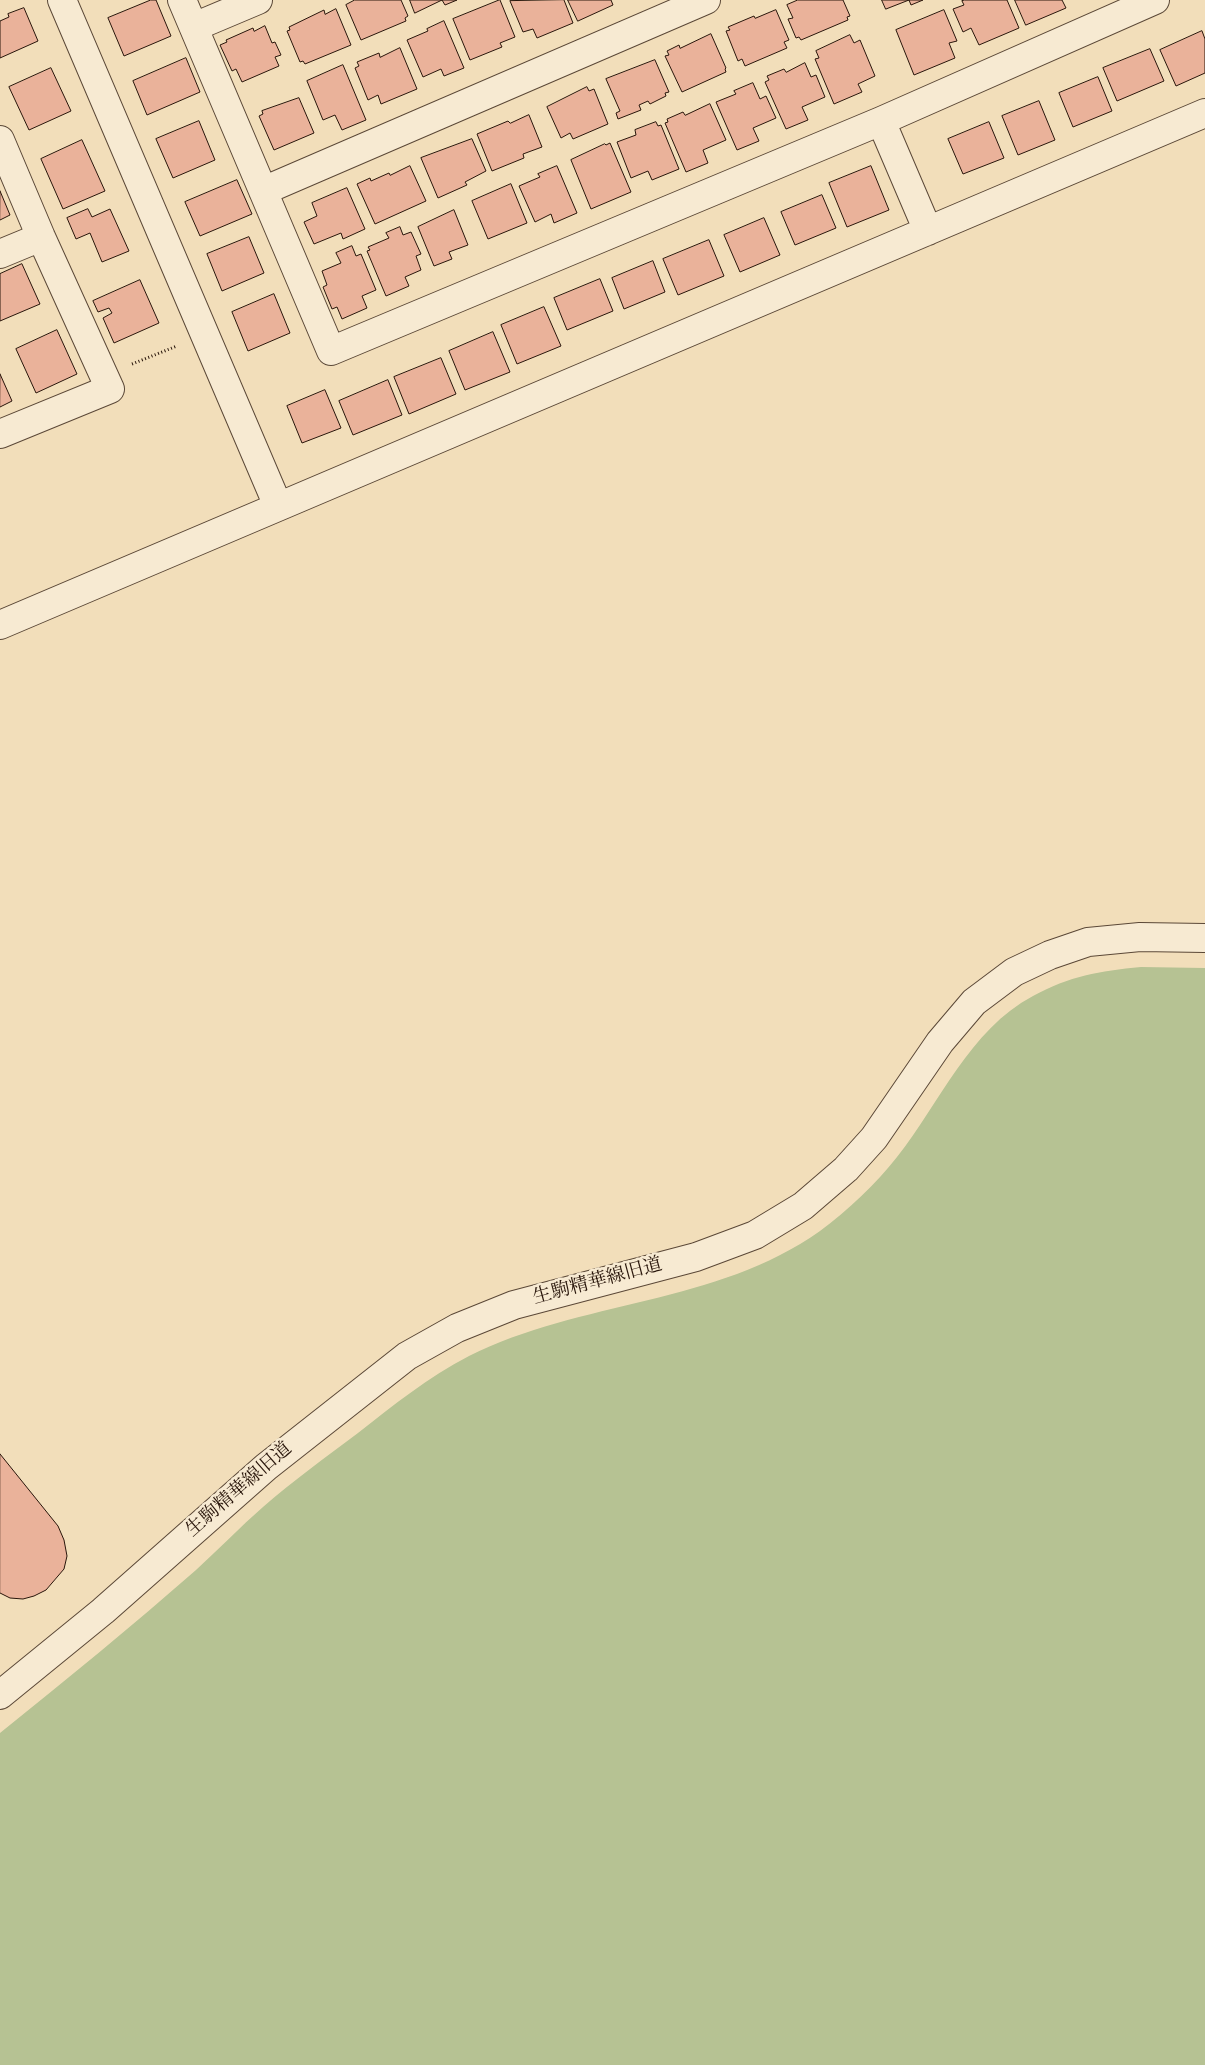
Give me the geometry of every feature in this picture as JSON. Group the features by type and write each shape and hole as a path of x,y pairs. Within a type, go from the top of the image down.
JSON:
{"street":[{"path":"62,0 278,506"},
{"path":"182,0 331,352 881,121 1156,0"},
{"path":"194,27 258,0"},
{"path":"263,190 706,0"},
{"path":"0,625 1205,113"},
{"path":"881,121 928,231"},
{"path":"0,140 41,237 110,389 0,434"},
{"path":"0,254 41,237"},
{"name":"生駒精華線旧道","path":"0,1695 103,1612 266,1466 407,1356 457,1328 514,1305 696,1257 754,1235 803,1206 846,1169 874,1138 940,1042 974,1002 1014,972 1050,955 1088,942 1140,937 1205,938"}],"path":[{"path":"104,376 182,344"}],"green space":[{"path":"1141,967 1205,968 1205,2065 0,2065 0,1733 172,1591 274,1497 425,1382 469,1356 512,1338 556,1323 693,1288 737,1274 780,1255 820,1231 880,1177 913,1136 973,1048 1011,1010 1033,996 1072,979 1112,970"}],"building":[{"path":"151,0 156,0 171,36 124,56 108,18"},
{"path":"355,0 401,0 408,16 405,18 406,21 361,40 346,5"},
{"path":"410,0 442,0 415,13"},
{"path":"442,0 457,0 445,5"},
{"path":"500,0 515,37 500,43 502,47 470,60 453,19"},
{"path":"564,0 573,23 537,38 533,29 523,32 510,1"},
{"path":"568,0 611,0 613,5 578,21"},
{"path":"798,0 843,0 850,16 847,17 848,20 801,40 799,37 796,38 788,19 793,18 787,5"},
{"path":"882,0 909,0 886,9"},
{"path":"909,0 923,0 911,5"},
{"path":"1007,0 1019,28 979,45 971,28 963,32 953,9 964,5 962,1"},
{"path":"1015,0 1062,0 1066,8 1026,25"},
{"path":"24,8 38,41 0,58 0,21 9,17 8,14"},
{"path":"336,9 351,45 305,64 303,61 300,62 287,31 290,30 289,27 324,10 325,14"},
{"path":"776,10 789,40 784,42 787,48 745,66 742,59 738,61 726,31 730,30 728,27 754,16 755,18"},
{"path":"944,10 957,41 949,43 955,58 914,75 896,30"},
{"path":"444,21 464,68 444,76 441,69 423,77 407,40 428,31 427,29"},
{"path":"265,26 272,43 275,42 281,55 275,57 279,66 242,82 236,69 232,71 220,45 227,42 226,40 253,28 254,31"},
{"path":"1202,31 1205,39 1205,73 1176,86 1160,50"},
{"path":"711,34 726,72 682,92 665,56 669,55 667,51 679,45 680,48"},
{"path":"850,35 854,43 860,40 875,76 858,84 862,92 834,104 815,59 819,58 816,51"},
{"path":"400,48 417,89 381,104 378,95 368,100 355,68 359,66 357,62 379,53 380,57"},
{"path":"1150,49 1164,81 1117,101 1103,68"},
{"path":"186,58 200,92 147,115 133,81"},
{"path":"655,60 669,92 665,93 666,96 650,104 648,101 639,105 641,110 618,119 616,113 620,111 606,79"},
{"path":"805,63 811,77 816,75 825,97 802,107 808,120 786,129 765,82 769,80 767,76 784,69 786,72"},
{"path":"343,65 366,120 342,130 335,115 323,120 307,81"},
{"path":"51,68 71,111 29,130 9,87"},
{"path":"1098,77 1112,111 1073,127 1059,93"},
{"path":"753,83 760,99 766,96 776,118 753,128 759,141 737,150 716,102 736,94 734,91"},
{"path":"587,87 589,91 594,89 608,124 573,139 570,133 561,138 547,107"},
{"path":"299,98 314,133 274,150 259,116 263,114 262,111"},
{"path":"1039,101 1055,140 1018,155 1002,116"},
{"path":"710,104 726,140 703,150 708,163 686,172 665,123 668,122 667,119 683,112 685,115"},
{"path":"529,115 542,147 523,154 524,158 492,171 477,134 508,121 510,123"},
{"path":"199,121 215,160 173,178 156,139"},
{"path":"656,122 658,126 661,125 679,169 652,180 648,171 631,178 617,142 636,135 635,130"},
{"path":"989,122 1004,158 963,174 948,139"},
{"path":"472,139 486,171 465,182 467,185 438,198 421,158"},
{"path":"82,140 105,191 63,209 41,159"},
{"path":"610,143 631,192 591,209 571,160"},
{"path":"410,166 426,201 375,224 357,184 370,178 371,181 389,173 390,175"},
{"path":"557,166 577,213 554,223 551,214 535,222 519,186 540,177 538,174"},
{"path":"871,166 889,210 847,227 829,183"},
{"path":"237,180 252,214 200,236 185,202"},
{"path":"511,184 527,223 488,239 472,201"},
{"path":"347,188 365,229 343,239 341,233 314,244 304,222 317,216 312,203"},
{"path":"0,191 10,215 0,220"},
{"path":"822,195 836,228 795,245 781,212"},
{"path":"88,209 92,217 110,209 129,251 102,262 90,233 76,239 67,218"},
{"path":"454,210 468,245 449,252 452,259 434,266 418,227"},
{"path":"764,218 780,255 740,272 724,235"},
{"path":"400,227 403,235 411,232 421,254 416,256 421,270 405,277 409,286 386,296 367,251 370,250 368,247 389,238 386,233"},
{"path":"249,237 264,273 222,291 207,254"},
{"path":"709,240 724,276 678,295 663,259"},
{"path":"352,246 356,256 361,254 376,290 362,296 367,308 342,319 337,307 332,309 323,287 327,285 322,271 341,263 336,253"},
{"path":"653,261 665,292 624,309 612,278"},
{"path":"22,264 40,304 0,321 0,274"},
{"path":"600,279 613,311 567,330 554,298"},
{"path":"140,280 159,323 114,343 103,318 112,313 109,308 98,312 93,301"},
{"path":"274,294 290,333 248,351 232,312"},
{"path":"544,307 561,346 517,364 501,325"},
{"path":"57,330 77,374 36,393 16,349"},
{"path":"493,332 510,372 465,390 449,351"},
{"path":"441,358 456,394 409,414 394,377"},
{"path":"0,374 12,401 0,407"},
{"path":"388,380 402,415 353,435 339,401"},
{"path":"325,390 341,428 302,443 287,406"},
{"path":"0,1454 58,1526 64,1540 67,1556 64,1569 46,1590 23,1599 10,1598 0,1593"}]}
